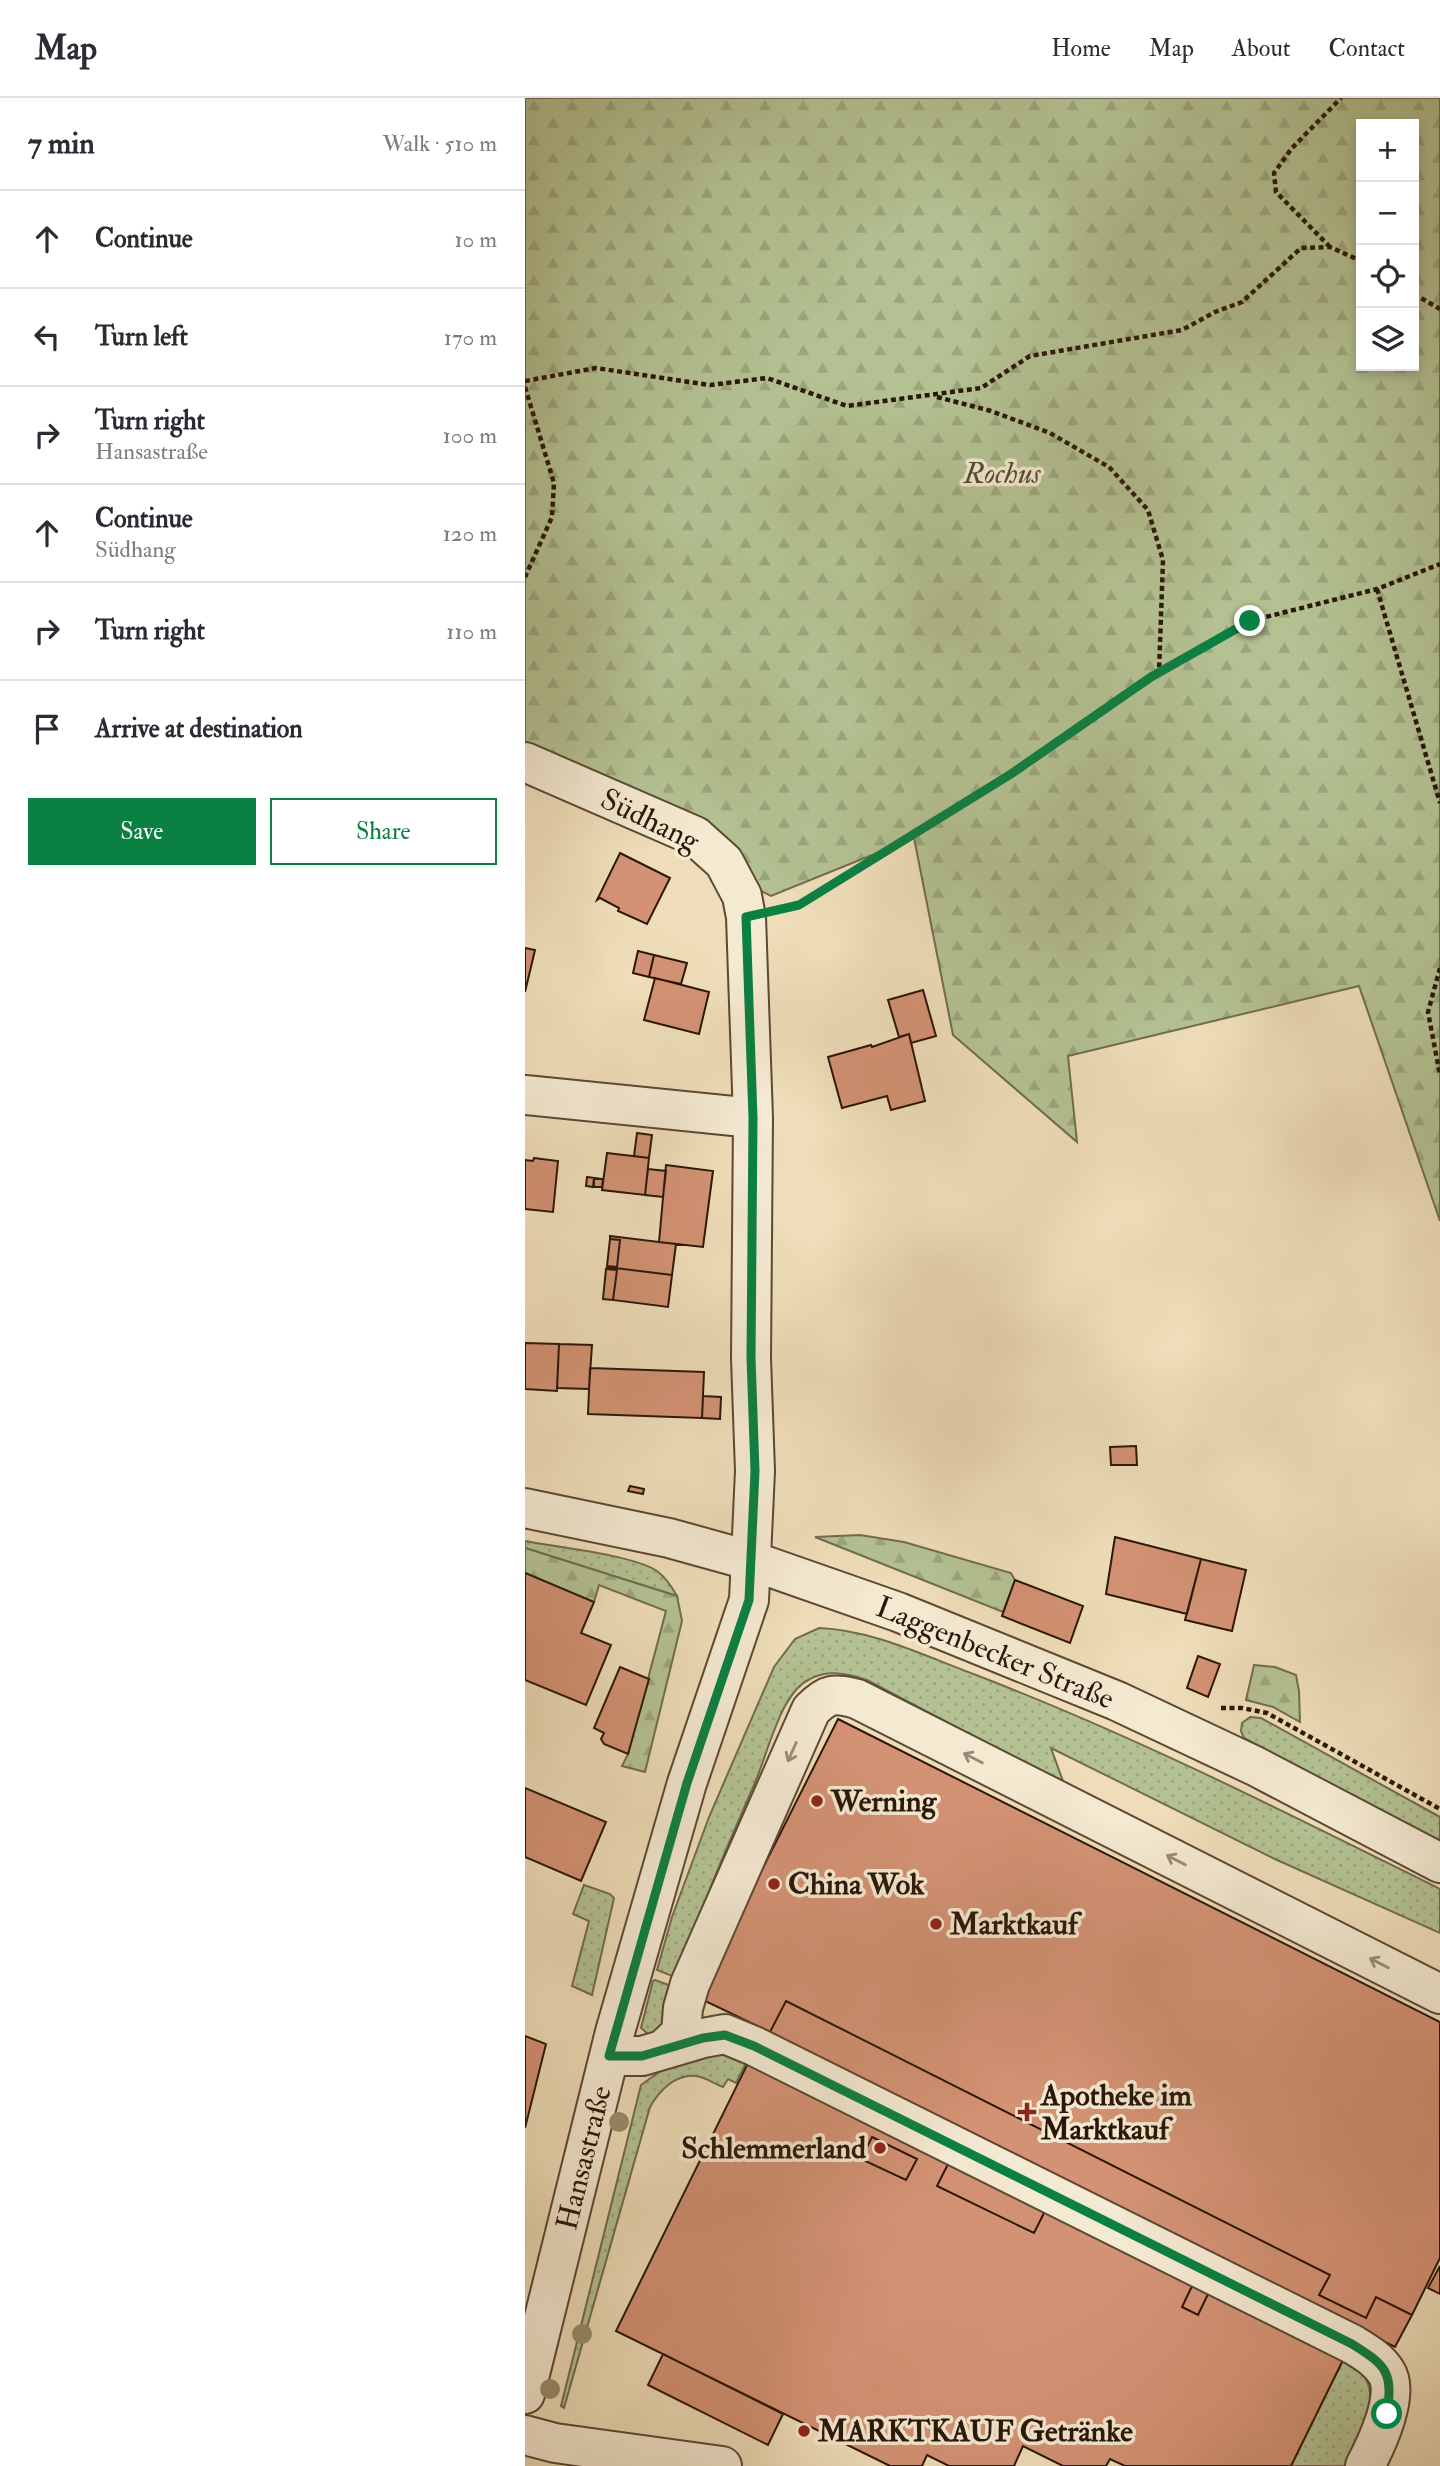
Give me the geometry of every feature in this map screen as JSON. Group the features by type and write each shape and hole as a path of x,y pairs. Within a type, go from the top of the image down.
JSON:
{"street":[{"name":"Südhang","path":"525,762 695,836 724,862 742,896 746,917 753,1118 751,1358 755,1471 752,1561"},
{"path":"525,1095 753,1118"},
{"name":"Laggenbecker Straße","path":"525,1508 669,1538 752,1561 898,1612 1117,1702 1255,1766 1440,1863"},
{"name":"Hansastraße","path":"525,2394 609,2056 687,1783 749,1600 752,1561"},
{"path":"665,2048 681,2033 683,2008 690,1984 811,1710 825,1697 840,1695 857,1699 1440,1994"},
{"path":"609,2056 642,2056 665,2048 725,2035 754,2046 1352,2344 1373,2357 1388,2374 1391,2390 1387,2414 1365,2466"},
{"path":"525,2435 555,2443 722,2466"}],"path":[{"path":"1341,98 1292,148 1275,173 1276,192 1330,247 1356,259"},
{"path":"525,381 596,368 710,385 767,377 847,406 981,388 1030,356 1182,330 1215,312 1242,302 1301,248 1330,247"},
{"path":"1419,297 1440,309"},
{"path":"525,387 554,482 552,517 525,577"},
{"path":"932,396 991,411 1049,433 1109,467 1148,510 1163,560 1159,672"},
{"path":"746,917 799,905 1011,774 1159,672 1250,621 1377,589 1440,564"},
{"path":"1377,589 1440,803"},
{"path":"1440,968 1428,1012 1440,1075"}],"green space":[{"name":"Rochus","path":"525,98 1440,98 1440,1221 1359,986 1068,1056 1077,1142 953,1035 914,838 771,896 525,771"},
{"path":"860,1535 904,1542 1011,1573 1015,1580 1003,1612 815,1537"},
{"path":"525,1541 613,1556 646,1565 663,1576 677,1596 525,1548"},
{"path":"525,1548 677,1596 682,1621 645,1772 622,1766 628,1754 666,1611 599,1585 594,1602 525,1573"},
{"path":"819,1628 859,1634 899,1645 1035,1699 1152,1749 1325,1832 1440,1889 1440,1933 1277,1860 1051,1748 1064,1784 867,1680 831,1673 806,1681 787,1702 713,1881 677,1978 657,1970 672,1917 709,1817 774,1667 795,1639"},
{"path":"1254,1665 1275,1667 1296,1675 1300,1722 1273,1707 1246,1700"},
{"path":"1250,1717 1261,1718 1440,1817 1440,1844 1244,1738 1242,1723"},
{"path":"584,1885 614,1898 592,1995 572,1986 589,1921 573,1914"},
{"path":"655,1980 674,1987 664,2022 655,2032 648,2034 641,2028"},
{"path":"712,2050 748,2059 736,2083 728,2079 723,2087 699,2077 688,2076 663,2090 650,2107 564,2408 561,2406 641,2085 672,2063"},
{"path":"1344,2358 1363,2374 1369,2387 1370,2407 1360,2439 1344,2466 1291,2466"}],"building":[{"path":"620,853 670,878 647,924 618,911 619,908 600,898 597,900"},
{"path":"525,948 535,950 525,992"},
{"path":"638,951 654,955 649,977 633,973"},
{"path":"654,955 687,963 681,984 649,977"},
{"path":"655,978 709,992 699,1034 644,1020"},
{"path":"923,990 936,1036 911,1043 909,1034 899,1037 888,1000"},
{"path":"909,1034 925,1101 891,1110 887,1096 842,1108 828,1057 871,1045 872,1047"},
{"path":"637,1133 652,1135 649,1158 634,1156"},
{"path":"607,1153 649,1158 645,1195 602,1190"},
{"path":"534,1158 558,1161 553,1212 525,1209 525,1160 533,1161"},
{"path":"666,1165 713,1171 703,1247 659,1242"},
{"path":"648,1169 666,1171 663,1197 645,1195"},
{"path":"587,1177 603,1179 602,1187 594,1187 594,1178 593,1187 586,1186"},
{"path":"610,1236 676,1244 672,1275 607,1267 617,1267 620,1240 610,1239"},
{"path":"610,1239 620,1240 617,1267 607,1266"},
{"path":"607,1267 672,1275 668,1307 613,1300 617,1270 606,1269"},
{"path":"606,1269 617,1270 613,1300 603,1299"},
{"path":"525,1343 559,1344 557,1391 525,1389"},
{"path":"559,1344 592,1345 589,1389 557,1388"},
{"path":"590,1368 704,1372 702,1418 588,1414"},
{"path":"703,1396 721,1397 720,1419 702,1418"},
{"path":"1136,1446 1137,1465 1111,1465 1110,1447"},
{"path":"630,1486 644,1489 643,1494 628,1491"},
{"path":"1115,1537 1201,1559 1187,1614 1106,1594"},
{"path":"1201,1559 1246,1570 1232,1631 1185,1620"},
{"path":"525,1573 594,1602 581,1633 611,1645 586,1705 525,1680"},
{"path":"1015,1580 1083,1606 1070,1643 1002,1616"},
{"path":"1198,1656 1220,1664 1208,1697 1187,1688"},
{"path":"620,1667 649,1679 628,1754 604,1744 601,1739 604,1733 594,1728"},
{"path":"838,1719 1440,2022 1440,2258 1412,2315 1376,2297 1366,2318 1319,2295 1330,2275 786,2001 770,2032 701,1999 714,1965"},
{"path":"525,1788 606,1822 581,1881 525,1857"},
{"path":"786,2001 1330,2275 1319,2295 1366,2318 1376,2297 1412,2315 1395,2347 770,2032"},
{"path":"525,2036 546,2044 525,2128"},
{"path":"748,2063 949,2162 937,2186 1034,2233 1045,2211 1193,2284 1182,2307 1198,2315 1209,2292 1344,2358 1291,2466 1125,2466 1110,2459 1106,2466 1063,2466 1023,2446 1014,2466 949,2466 927,2455 922,2466 890,2466 616,2331"},
{"name":"Schlemmerland","path":"872,2137 917,2159 906,2180 861,2159"},
{"path":"949,2162 1045,2211 1034,2233 937,2186"},
{"path":"1440,2266 1440,2294 1428,2288"},
{"path":"1193,2284 1209,2292 1198,2315 1182,2307"},
{"path":"663,2354 783,2414 768,2445 648,2385"}],"place":[{"name":"Werning","path":"817,1801"},
{"name":"China Wok","path":"774,1884"},
{"name":"Marktkauf","path":"936,1924"},
{"name":"Apotheke im Marktkauf","path":"1027,2112"},
{"name":"Schlemmerland","path":"880,2148"},
{"name":"MARKTKAUF Getränke","path":"804,2431"}],"route":[{"path":"1250,621 1151,677 1011,774 799,905 746,917 753,1118 751,1358 755,1471 749,1600 687,1783 609,2056 642,2056 703,2038 725,2035 754,2046 1352,2344 1373,2357 1388,2374 1391,2390 1387,2414"}]}
